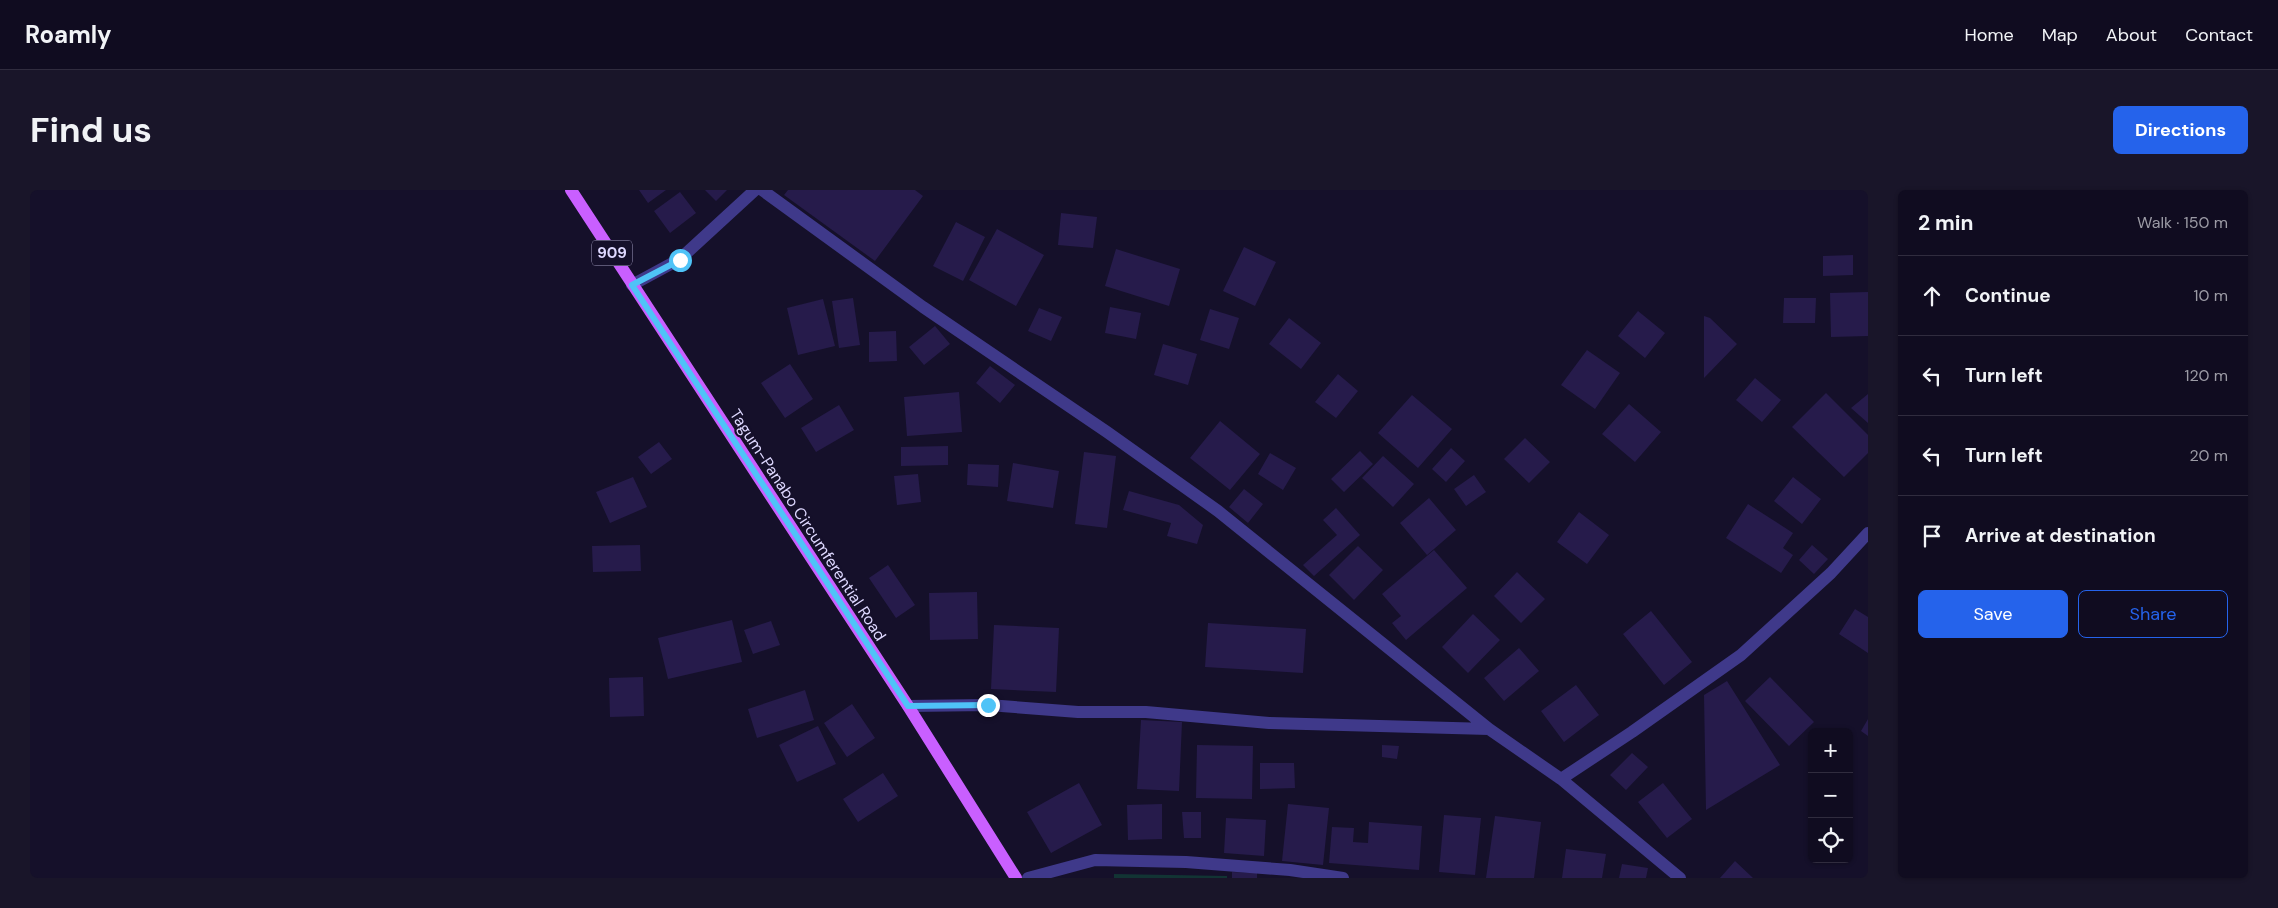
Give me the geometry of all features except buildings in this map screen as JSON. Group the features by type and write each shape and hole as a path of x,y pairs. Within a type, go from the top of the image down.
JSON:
{"main road":[{"name":"Tagum-Panabo Circumferential Road","path":"571,190 908,706 1016,878"}],"street":[{"path":"632,285 680,260 755,190"},
{"path":"762,190 923,307 1107,432 1218,511 1490,729 1560,779 1680,878"},
{"path":"1560,779 1632,732 1741,655 1831,573 1868,533"},
{"path":"908,706 988,705 1078,712 1146,712 1269,723 1490,729"},
{"path":"1028,878 1095,860 1204,864 1290,870 1343,878"}],"green space":[{"path":"1114,874 1227,876 1227,878 1114,878"}],"route":[{"path":"680,260 632,285 908,706 988,705"}]}
